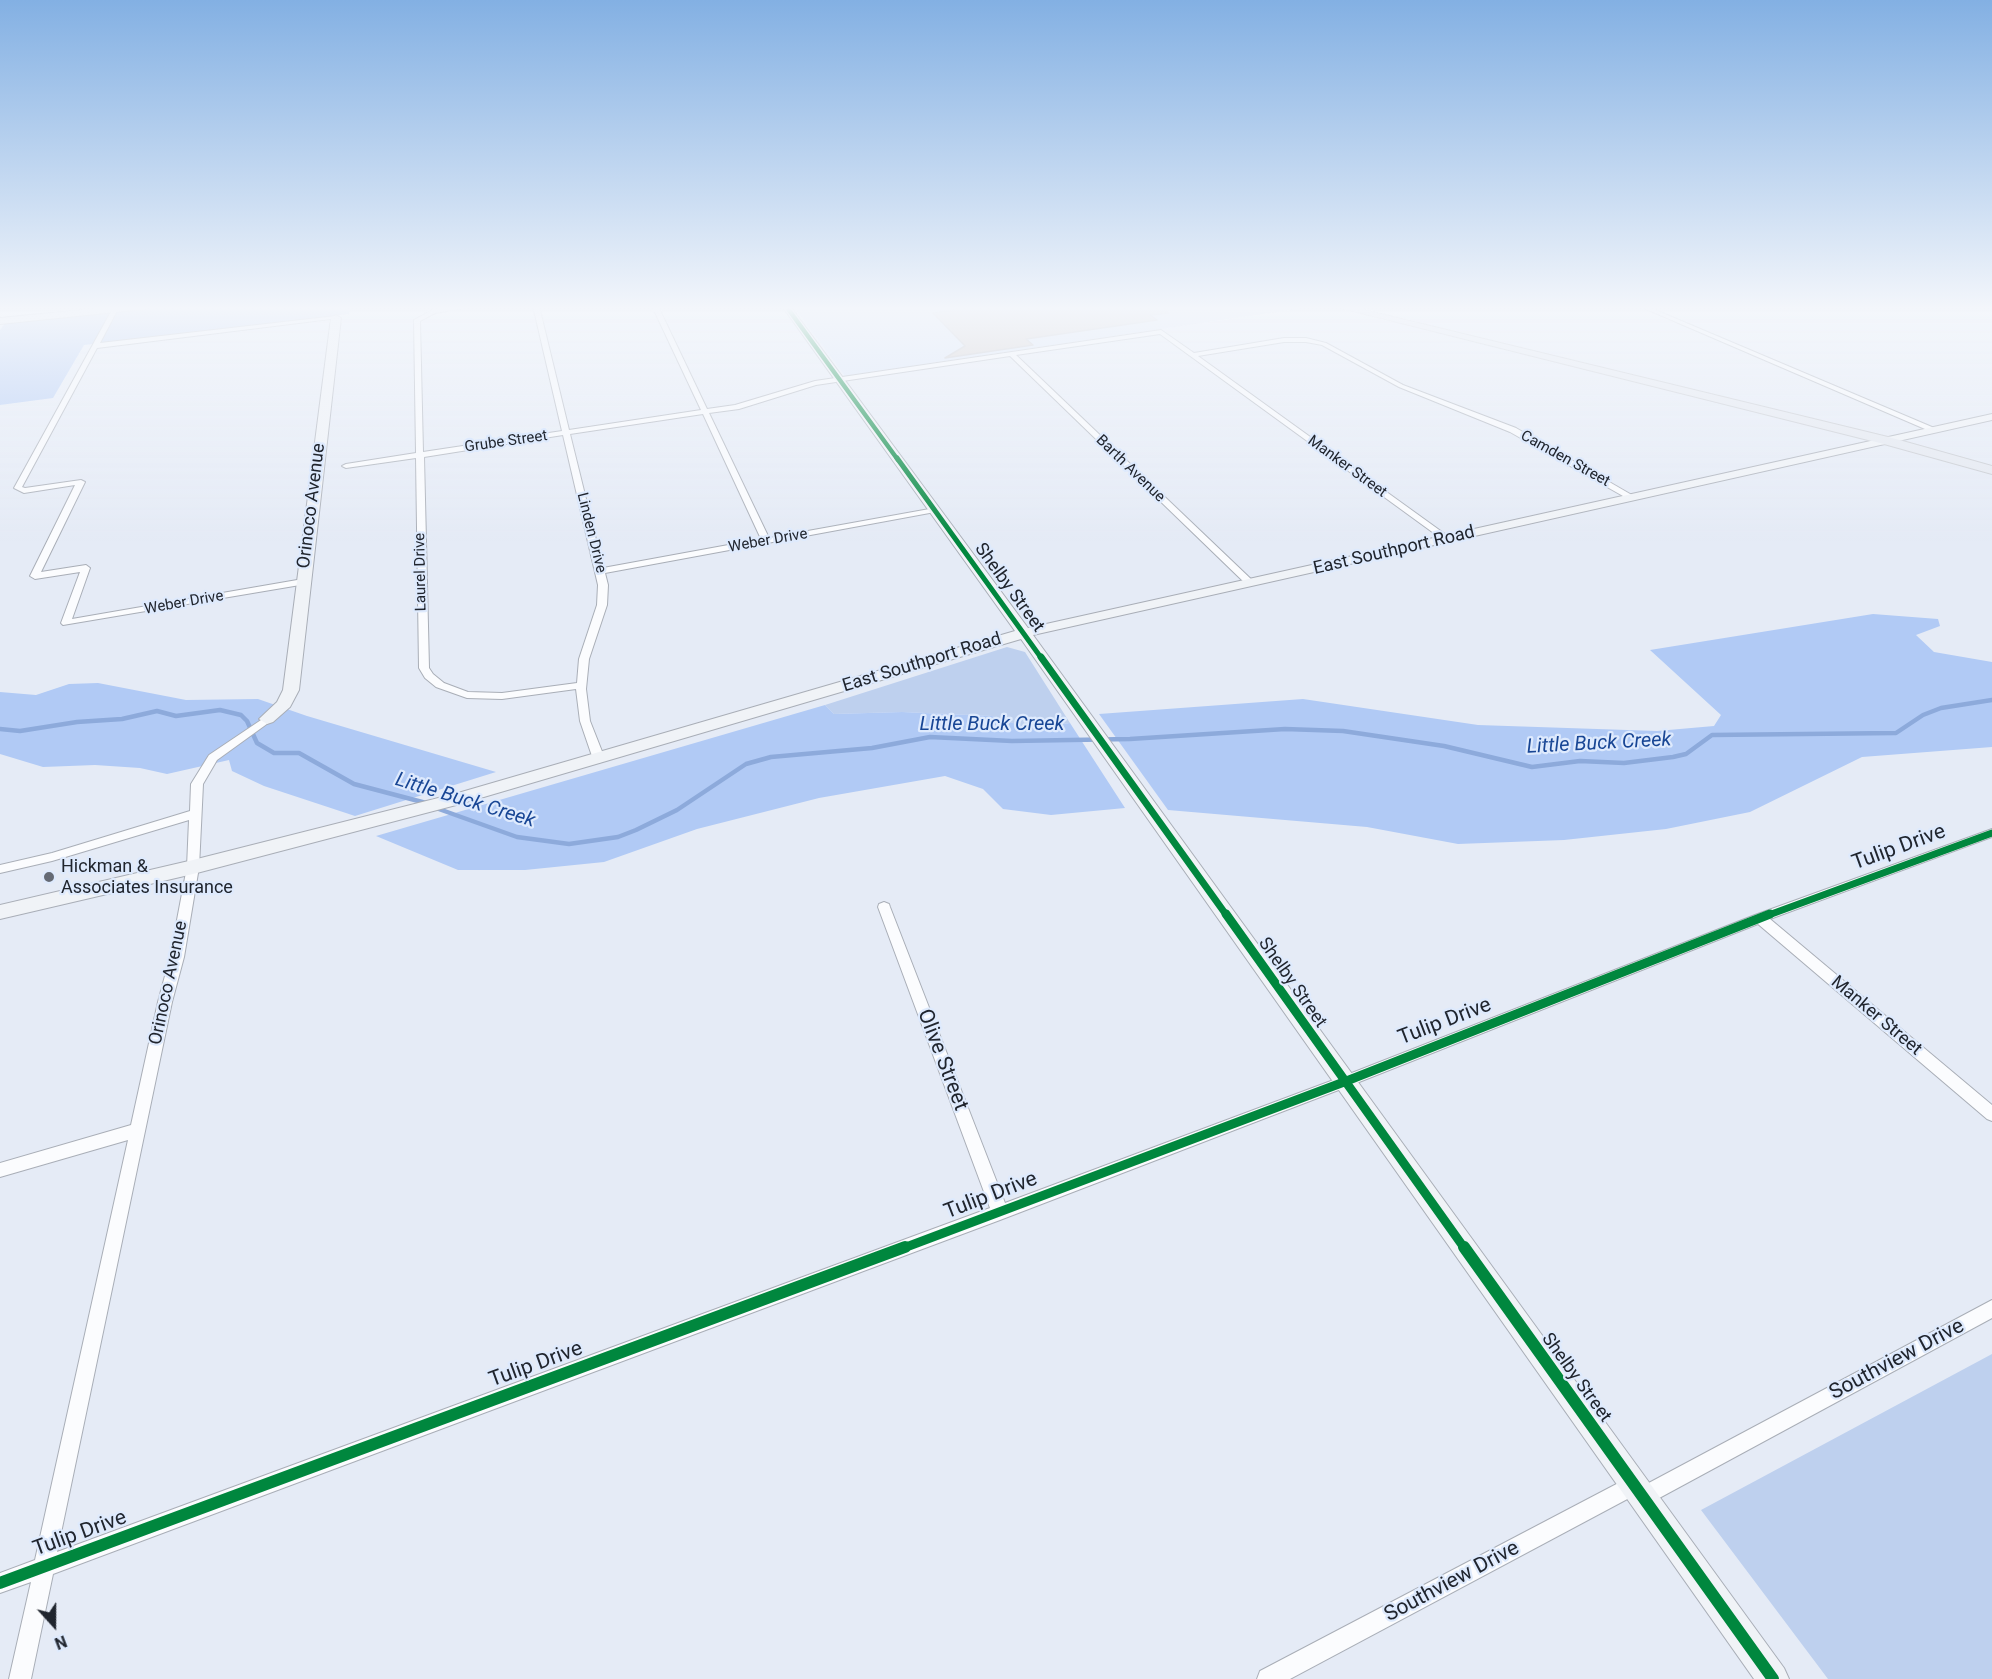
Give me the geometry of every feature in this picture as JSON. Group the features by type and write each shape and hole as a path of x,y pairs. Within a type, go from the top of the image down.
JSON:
{"main road":[{"path":"1657,384 1888,441 1992,470"},
{"path":"1688,384 1905,437 1992,462"}],"street":[{"name":"Weber Drive","path":"73,384 18,488 24,491 81,482 35,576 86,568 66,623 303,582"},
{"name":"Orinoco Avenue","path":"20,1679 165,1002 177,957 193,867 195,814 200,776 221,751 267,719 284,704 291,690 328,384"},
{"name":"Laurel Drive","path":"418,384 423,662 429,676 452,691 483,696 581,685"},
{"name":"Linden Drive","path":"555,384 603,585 602,605 586,652 581,685 584,717 599,759"},
{"path":"692,384 766,541"},
{"name":"Grube Street","path":"346,466 705,412 748,404 813,384"},
{"name":"Shelby Street","path":"843,384 1024,633 1773,1679"},
{"name":"Barth Avenue","path":"1043,384 1250,583"},
{"name":"Manker Street","path":"1233,384 1446,539"},
{"name":"Camden Street","path":"1398,384 1513,430 1633,498"},
{"path":"1827,384 1935,430"},
{"name":"East Southport Road","path":"0,912 193,867 460,798 1024,633 1992,417"},
{"name":"Weber Drive","path":"600,571 935,510"},
{"path":"0,869 62,854 195,814"},
{"name":"Tulip Drive","path":"0,1583 1000,1212 1344,1082 1760,918 1992,833"},
{"name":"Olive Street","path":"884,907 1000,1212"},
{"name":"Manker Street","path":"1760,918 1992,1114"},
{"path":"0,1170 138,1130"},
{"name":"Southview Drive","path":"1268,1679 1992,1309"}],"shaded area":[{"path":"0,384 61,384 53,398 0,405"},
{"path":"1873,614 1938,619 1940,626 1916,635 1934,652 1992,662 1992,747 1862,757 1750,812 1666,829 1564,840 1458,844 1367,827 1168,810 1099,714 1303,699 1478,725 1657,731 1714,726 1721,715 1650,650"},
{"path":"1007,647 1025,652 1070,723 1028,728 992,716 902,712 834,714 825,705"},
{"path":"98,683 186,700 258,699 307,716 496,772 355,816 264,786 232,771 229,760 167,774 140,768 95,765 43,767 0,754 0,692 36,695 69,684"},
{"path":"825,705 834,714 902,712 992,716 1028,728 1070,723 1125,808 1051,815 1003,809 983,789 945,776 819,798 697,829 604,862 525,870 458,870 376,836"},
{"path":"1992,1354 1992,1679 1828,1679 1701,1510"}],"waterway":[{"name":"Little Buck Creek","path":"436,808 517,837 569,844 618,837 636,830 677,810 746,764 771,757 872,748 930,737 1012,741 1130,739 1285,729 1343,731 1444,746 1532,767 1580,761 1624,763 1673,757 1686,754 1712,735 1896,733 1923,715 1941,708 1992,700"},
{"name":"Little Buck Creek","path":"0,729 20,731 77,722 122,719 157,711 176,716 220,710 241,715 247,721 257,743 274,753 299,753 354,784 426,803"}],"cycle path":[{"path":"843,384 1024,633 1773,1679"},
{"path":"0,1583 1000,1212 1344,1082 1760,918 1992,833"}],"place":[{"name":"Hickman & Associates Insurance","path":"49,877"}]}
